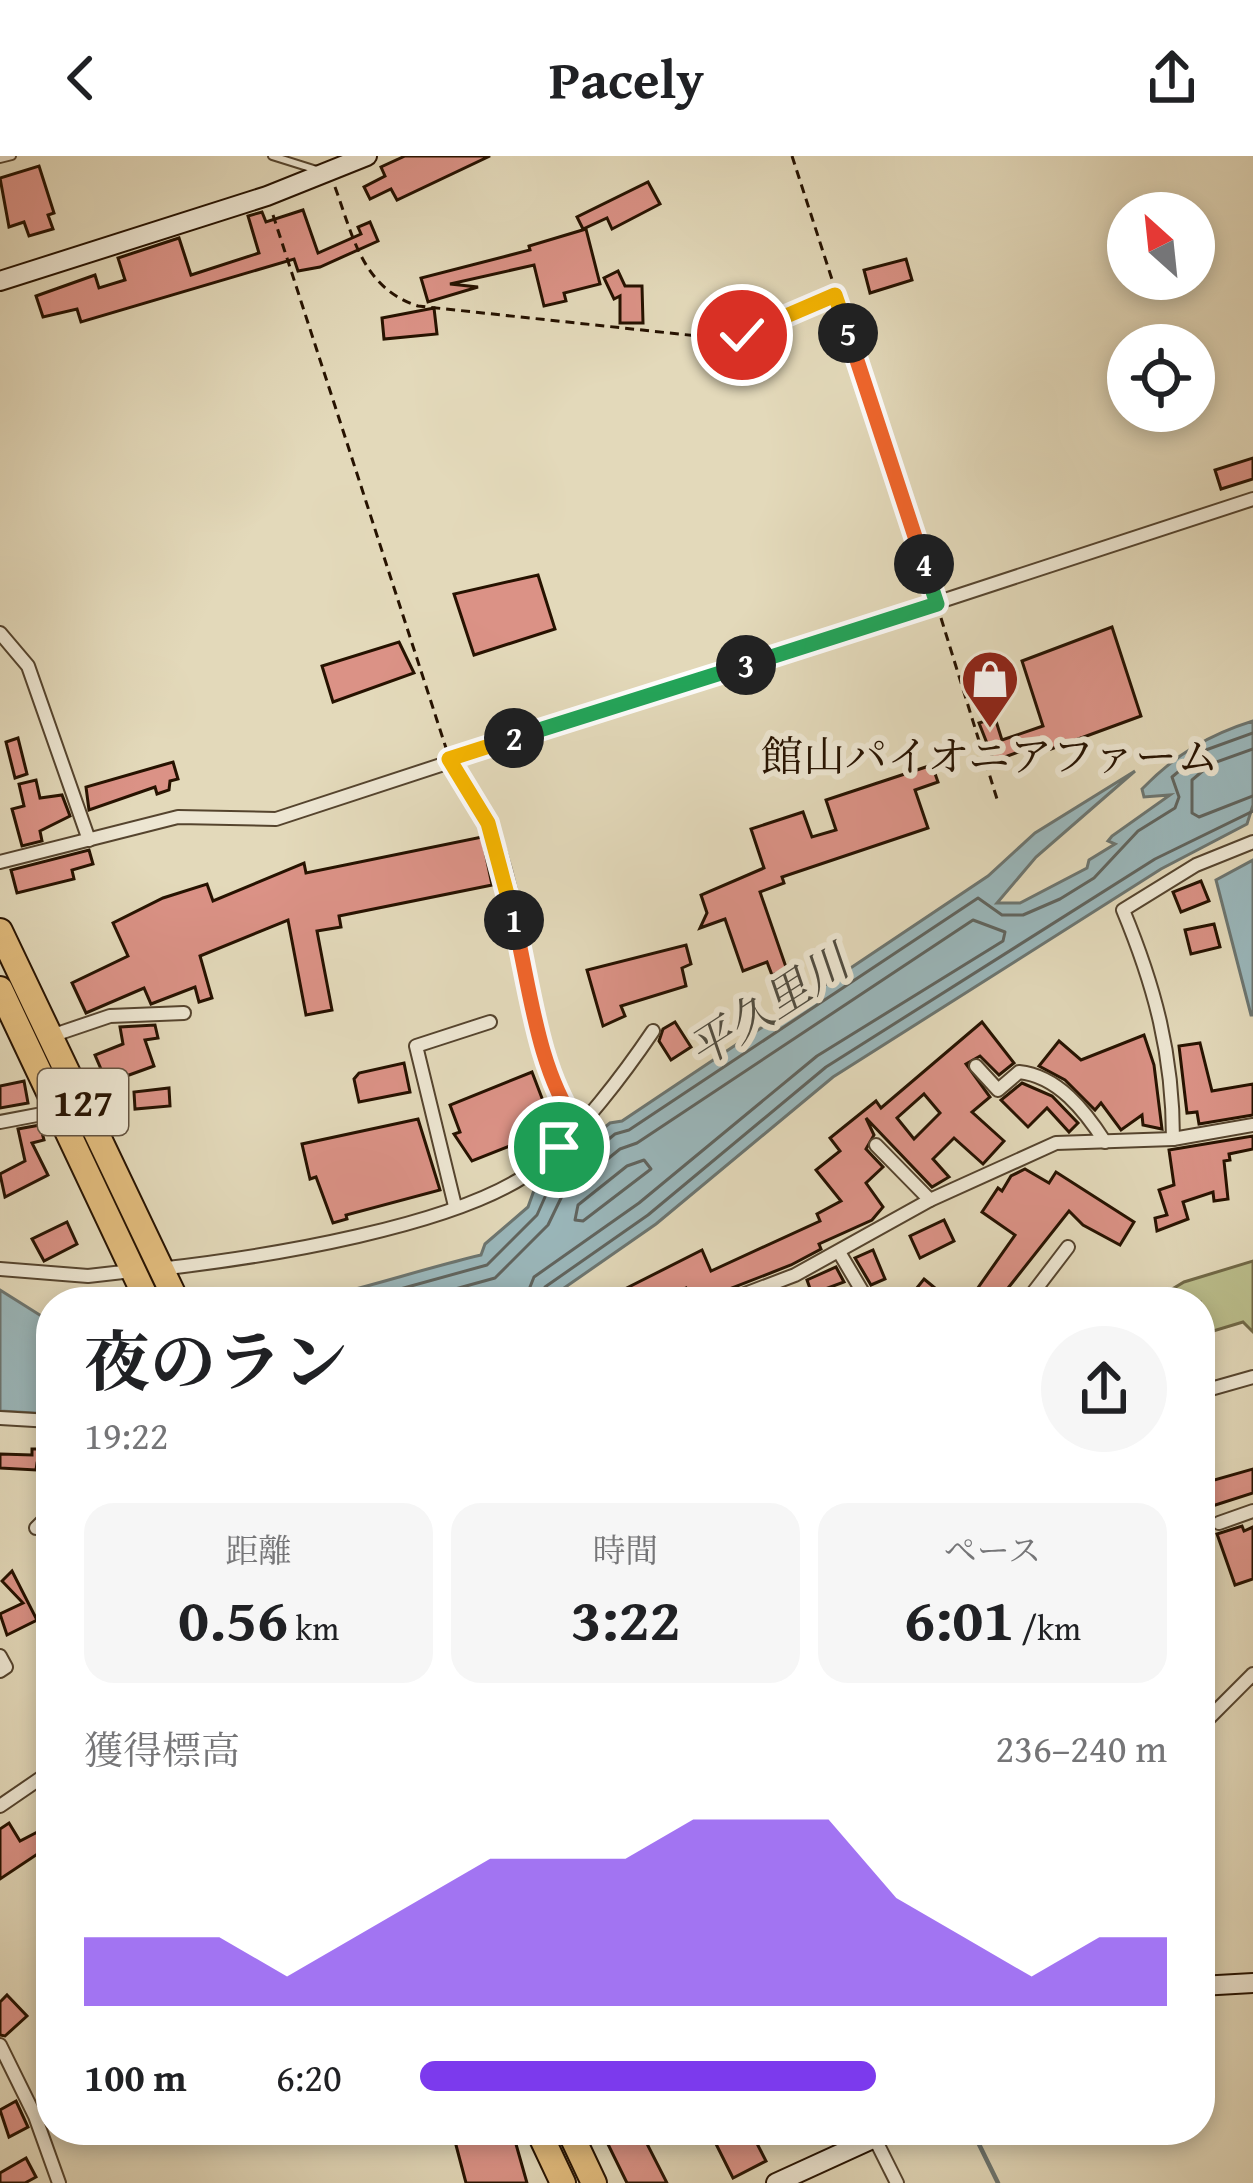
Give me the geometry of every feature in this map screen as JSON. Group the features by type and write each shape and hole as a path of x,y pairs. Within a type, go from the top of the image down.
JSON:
{"highway":[{"name":"127","path":"0,931 170,1287"},
{"name":"127","path":"0,989 141,1287"},
{"path":"545,2145 563,2183"},
{"path":"576,2145 594,2183"}],"street":[{"path":"0,280 267,196 367,156"},
{"path":"0,862 212,814 276,819 1253,499"},
{"path":"0,633 28,666 88,840"},
{"path":"449,759 488,823 547,1060 562,1103 576,1124"},
{"path":"1173,1139 1173,1082 1162,1011 1123,910 1196,865 1253,842"},
{"path":"51,1036 110,1016 184,1013"},
{"path":"455,1206 416,1046 490,1022"},
{"path":"0,1269 88,1276 163,1271 294,1251 455,1206 538,1166 620,1079 653,1031"},
{"path":"976,1066 998,1090 1019,1072 1054,1084 1090,1118 1105,1142"},
{"path":"0,1122 59,1111"},
{"path":"758,1287 1056,1143 1173,1139 1253,1125"},
{"path":"876,1144 930,1200"},
{"path":"1037,1287 1068,1247"},
{"path":"839,1252 860,1287"},
{"path":"1215,1388 1253,1377"},
{"path":"0,1418 36,1420"},
{"path":"1219,1523 1253,1511"},
{"path":"0,1656 6,1666 0,1672"},
{"path":"1215,1712 1253,1674"},
{"path":"0,1806 36,1781"},
{"path":"1215,1985 1253,1983"},
{"path":"0,2045 36,2126"},
{"path":"0,2082 15,2073"},
{"path":"44,2145 59,2183"},
{"path":"776,2183 859,2145"},
{"path":"886,2145 896,2183"}],"lane":[{"path":"0,158 12,156"},
{"path":"272,156 331,174"}],"path":[{"path":"792,156 998,799"},
{"path":"331,174 364,267 385,290 418,306 707,337 742,335 835,295"},
{"path":"267,196 449,759"}],"green space":[{"path":"1253,1261 1253,1332 1243,1322 1215,1330 1215,1287 1176,1287"}],"water":[{"path":"1253,721 1253,805 1247,824 1161,869 833,1077 656,1224 566,1287 363,1287 481,1255 485,1244 528,1207 537,1182 610,1123 622,1121 988,876 1035,833 1135,771 1036,857 997,903 1020,903 1087,868 1089,860 1115,844 1108,841 1112,836 1170,795 1144,797 1142,789 1180,756"},
{"path":"1253,860 1253,1015 1251,1015 1216,880"},
{"path":"0,1290 36,1313 36,1413 0,1411"}],"building":[{"path":"405,156 490,156 397,200 391,189 370,199 364,187 385,176 381,167"},
{"path":"39,166 54,213 48,215 53,229 29,236 24,222 9,227 0,178"},
{"path":"648,182 660,204 612,229 607,218 583,229 577,217"},
{"path":"303,210 318,253 361,234 358,227 370,222 378,241 320,267 298,271 294,259 81,322 77,309 43,317 36,296 95,275 99,288 125,280 118,258 179,238 191,275 259,253 248,216 262,212 266,222"},
{"path":"586,229 600,284 564,293 566,301 544,306 534,265 450,284 478,287 428,302 421,278 530,250 529,246"},
{"path":"906,259 912,280 870,293 864,270"},
{"path":"618,271 625,286 642,286 643,323 620,323 620,296 614,299 604,278"},
{"path":"434,308 437,334 384,339 382,318"},
{"path":"1253,458 1253,479 1221,489 1215,470"},
{"path":"538,575 555,629 474,655 454,594"},
{"path":"1112,627 1141,716 1051,749 1048,741 994,761 979,723 995,718 1002,740 1043,726 1022,661"},
{"path":"399,642 414,673 333,702 322,666"},
{"path":"18,738 27,774 15,778 6,742"},
{"path":"173,762 178,779 170,781 169,790 157,794 155,787 89,810 86,787"},
{"path":"932,765 938,782 915,790 928,828 782,877 784,883 760,892 787,970 772,975 767,962 743,971 725,919 700,928 707,913 701,895 764,868 751,829 803,812 812,837 836,830 826,800"},
{"path":"36,780 40,798 62,795 70,816 40,831 42,841 22,846 12,809 24,806 19,784"},
{"path":"482,837 492,885 339,916 341,927 317,931 332,1010 306,1015 288,920 200,956 212,998 199,1002 195,987 151,1004 144,988 86,1013 72,983 128,956 113,923 163,898 207,884 213,901 304,863 306,873"},
{"path":"89,850 93,864 72,870 74,879 17,893 11,870"},
{"path":"1201,881 1209,901 1181,912 1173,892"},
{"path":"1214,924 1220,947 1191,954 1185,930"},
{"path":"686,945 691,964 682,968 686,986 621,1006 625,1016 603,1026 587,970"},
{"path":"675,1022 691,1047 671,1060 659,1041 663,1029"},
{"path":"982,1022 1014,1063 999,1075 980,1056 966,1064 990,1097 972,1112 1004,1141 983,1164 954,1138 933,1159 949,1177 932,1187 866,1118 874,1135 866,1149 883,1167 866,1183 883,1207 872,1220 819,1244 821,1249 791,1265 734,1287 629,1287 702,1250 711,1271 820,1221 817,1214 841,1201 816,1170 840,1151 830,1138 876,1101 881,1108","holes":["924,1094 940,1113 914,1139 897,1118"]},
{"path":"155,1025 158,1038 145,1040 154,1066 107,1083 95,1055 123,1044 120,1027"},
{"path":"1144,1035 1154,1065 1162,1129 1143,1125 1142,1115 1121,1130 1101,1103 1095,1110 1065,1080 1039,1066 1059,1041 1081,1060"},
{"path":"1200,1043 1212,1091 1253,1084 1253,1115 1199,1124 1197,1112 1187,1113 1179,1046"},
{"path":"404,1063 410,1092 359,1102 354,1079 359,1073"},
{"path":"532,1072 556,1135 539,1146 535,1136 472,1161 454,1134 460,1132 450,1105"},
{"path":"24,1081 28,1103 0,1108 0,1086"},
{"path":"1022,1083 1052,1096 1078,1123 1069,1132 1047,1108 1028,1127 1001,1100"},
{"path":"169,1088 170,1106 135,1109 134,1092"},
{"path":"418,1119 440,1190 346,1215 347,1219 333,1223 316,1177 310,1179 302,1144"},
{"path":"40,1125 44,1140 32,1143 48,1175 5,1197 0,1174 25,1161 18,1129"},
{"path":"1253,1136 1253,1149 1229,1154 1230,1160 1224,1161 1228,1199 1214,1201 1213,1192 1183,1202 1188,1219 1157,1231 1155,1218 1167,1215 1159,1190 1174,1185 1169,1150"},
{"path":"1025,1169 1049,1183 1056,1172 1134,1222 1120,1245 1083,1225 1069,1211 1009,1287 979,1287 1015,1235 982,1212 1011,1176"},
{"path":"944,1220 954,1241 920,1258 910,1236"},
{"path":"67,1222 77,1244 44,1261 32,1239"},
{"path":"873,1250 885,1279 871,1285 855,1258"},
{"path":"836,1267 844,1282 810,1287 807,1280"},
{"path":"36,1449 36,1470 0,1468 0,1454 32,1455"},
{"path":"1253,1469 1253,1493 1215,1505 1215,1480"},
{"path":"1242,1526 1244,1531 1253,1527 1253,1579 1235,1585 1217,1534"},
{"path":"12,1571 36,1618 7,1635 0,1614 23,1603 2,1581"},
{"path":"9,1823 20,1841 36,1833 36,1855 0,1879 0,1829"},
{"path":"7,1995 27,2016 5,2036 0,2035 0,2002"},
{"path":"16,2101 28,2127 9,2137 0,2110"},
{"path":"456,2145 516,2145 527,2183 466,2183"},
{"path":"608,2145 648,2145 667,2183 627,2183"},
{"path":"716,2145 758,2145 766,2161 733,2178"},
{"path":"26,2158 36,2177 25,2183 0,2183 0,2173"}],"waterway":[{"path":"979,2145 998,2183"}],"place":[{"name":"館山パイオニアファーム","path":"990,730"}],"route":[{"path":"559,1147 576,1124 562,1103 547,1060 488,823 449,759 937,604 835,295 742,335"}],"water label":[{"name":"平久里川","path":"768,1006"}]}
